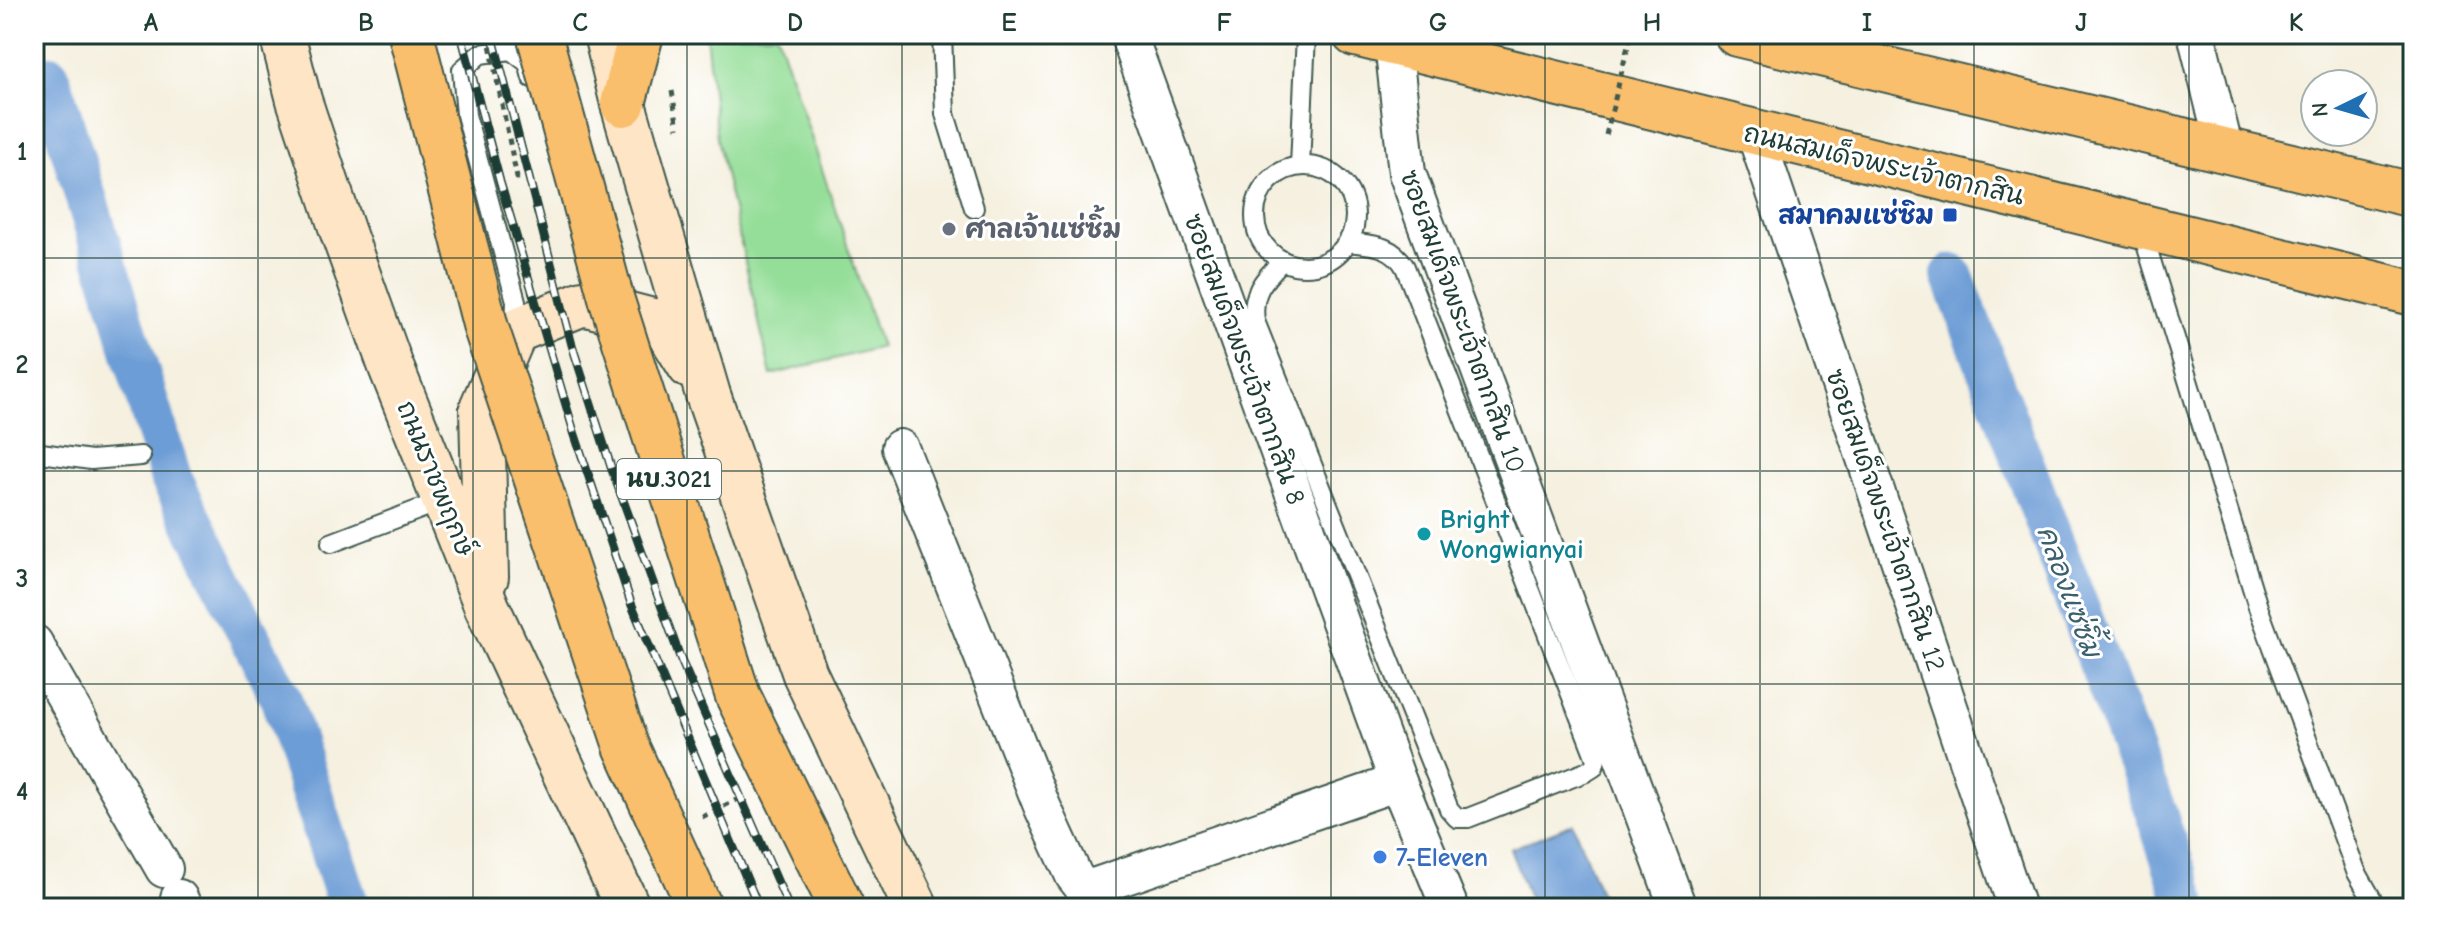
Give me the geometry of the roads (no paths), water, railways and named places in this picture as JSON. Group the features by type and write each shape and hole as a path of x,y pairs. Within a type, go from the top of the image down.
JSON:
{"main road":[{"name":"ถนนราชพฤกษ์","path":"282,34 299,100 391,367 487,607 628,908"},
{"path":"411,34 486,328 626,746 700,908"},
{"name":"นบ.3021","path":"539,34 612,301 738,696 842,908"},
{"name":"นบ.3021","path":"606,34 623,104 708,395 805,674 916,908"},
{"path":"623,104 641,34"},
{"path":"1737,34 2413,195"},
{"name":"ถนนสมเด็จพระเจ้าตากสิน","path":"1374,38 2413,293"},
{"path":"487,607 482,408 515,331 583,303 664,324 708,395"}],"street":[{"name":"ซอยสมเด็จพระเจ้าตากสิน 8","path":"1128,34 1398,782 1450,908"},
{"path":"2196,34 2225,150"},
{"name":"ซอยสมเด็จพระเจ้าตากสิน 10","path":"1374,38 1407,173 1678,908"},
{"name":"ซอยสมเด็จพระเจ้าตากสิน 12","path":"1755,133 2017,908"},
{"path":"900,448 1042,806 1074,876 1085,890 1398,782"},
{"path":"34,643 176,892"}],"lane":[{"path":"942,34 945,114 974,208"},
{"path":"1300,166 1306,34"},
{"path":"515,331 516,301 466,115 462,70 480,54 511,50 528,63 535,90"},
{"path":"1300,166 1328,171 1342,181 1355,211 1354,227 1338,255 1323,264 1306,267 1290,265 1274,257 1256,229 1254,211 1259,195 1268,182 1281,171 1300,166"},
{"path":"2141,225 2258,607 2356,871 2377,908"},
{"path":"1282,261 1258,288 1253,309 1255,321 1449,809 1457,818 1468,818 1586,772 1594,767 1596,759 1405,267 1388,248 1348,242"},
{"path":"584,268 596,295 627,314"},
{"path":"34,452 91,460 141,456"},
{"path":"331,543 444,500"}],"water":[{"path":"1573,824 1606,908 1533,908 1510,849"}],"waterway":[{"path":"49,76 171,478 281,699 349,908"},
{"name":"คลองแซ่ซิ้ม","path":"1952,275 2155,810 2188,908"}],"railway":[{"path":"461,34 500,182 574,432 631,603 759,908"},
{"path":"492,34 572,345 611,467 681,660 789,908"}],"place":[{"name":"สมาคมแซ่ซิม","path":"1950,215"},
{"name":"ศาลเจ้าแซ่ซิ้ม","path":"949,229"},
{"name":"Bright Wongwianyai","path":"1424,534"},
{"name":"7-Eleven","path":"1380,857"}]}
